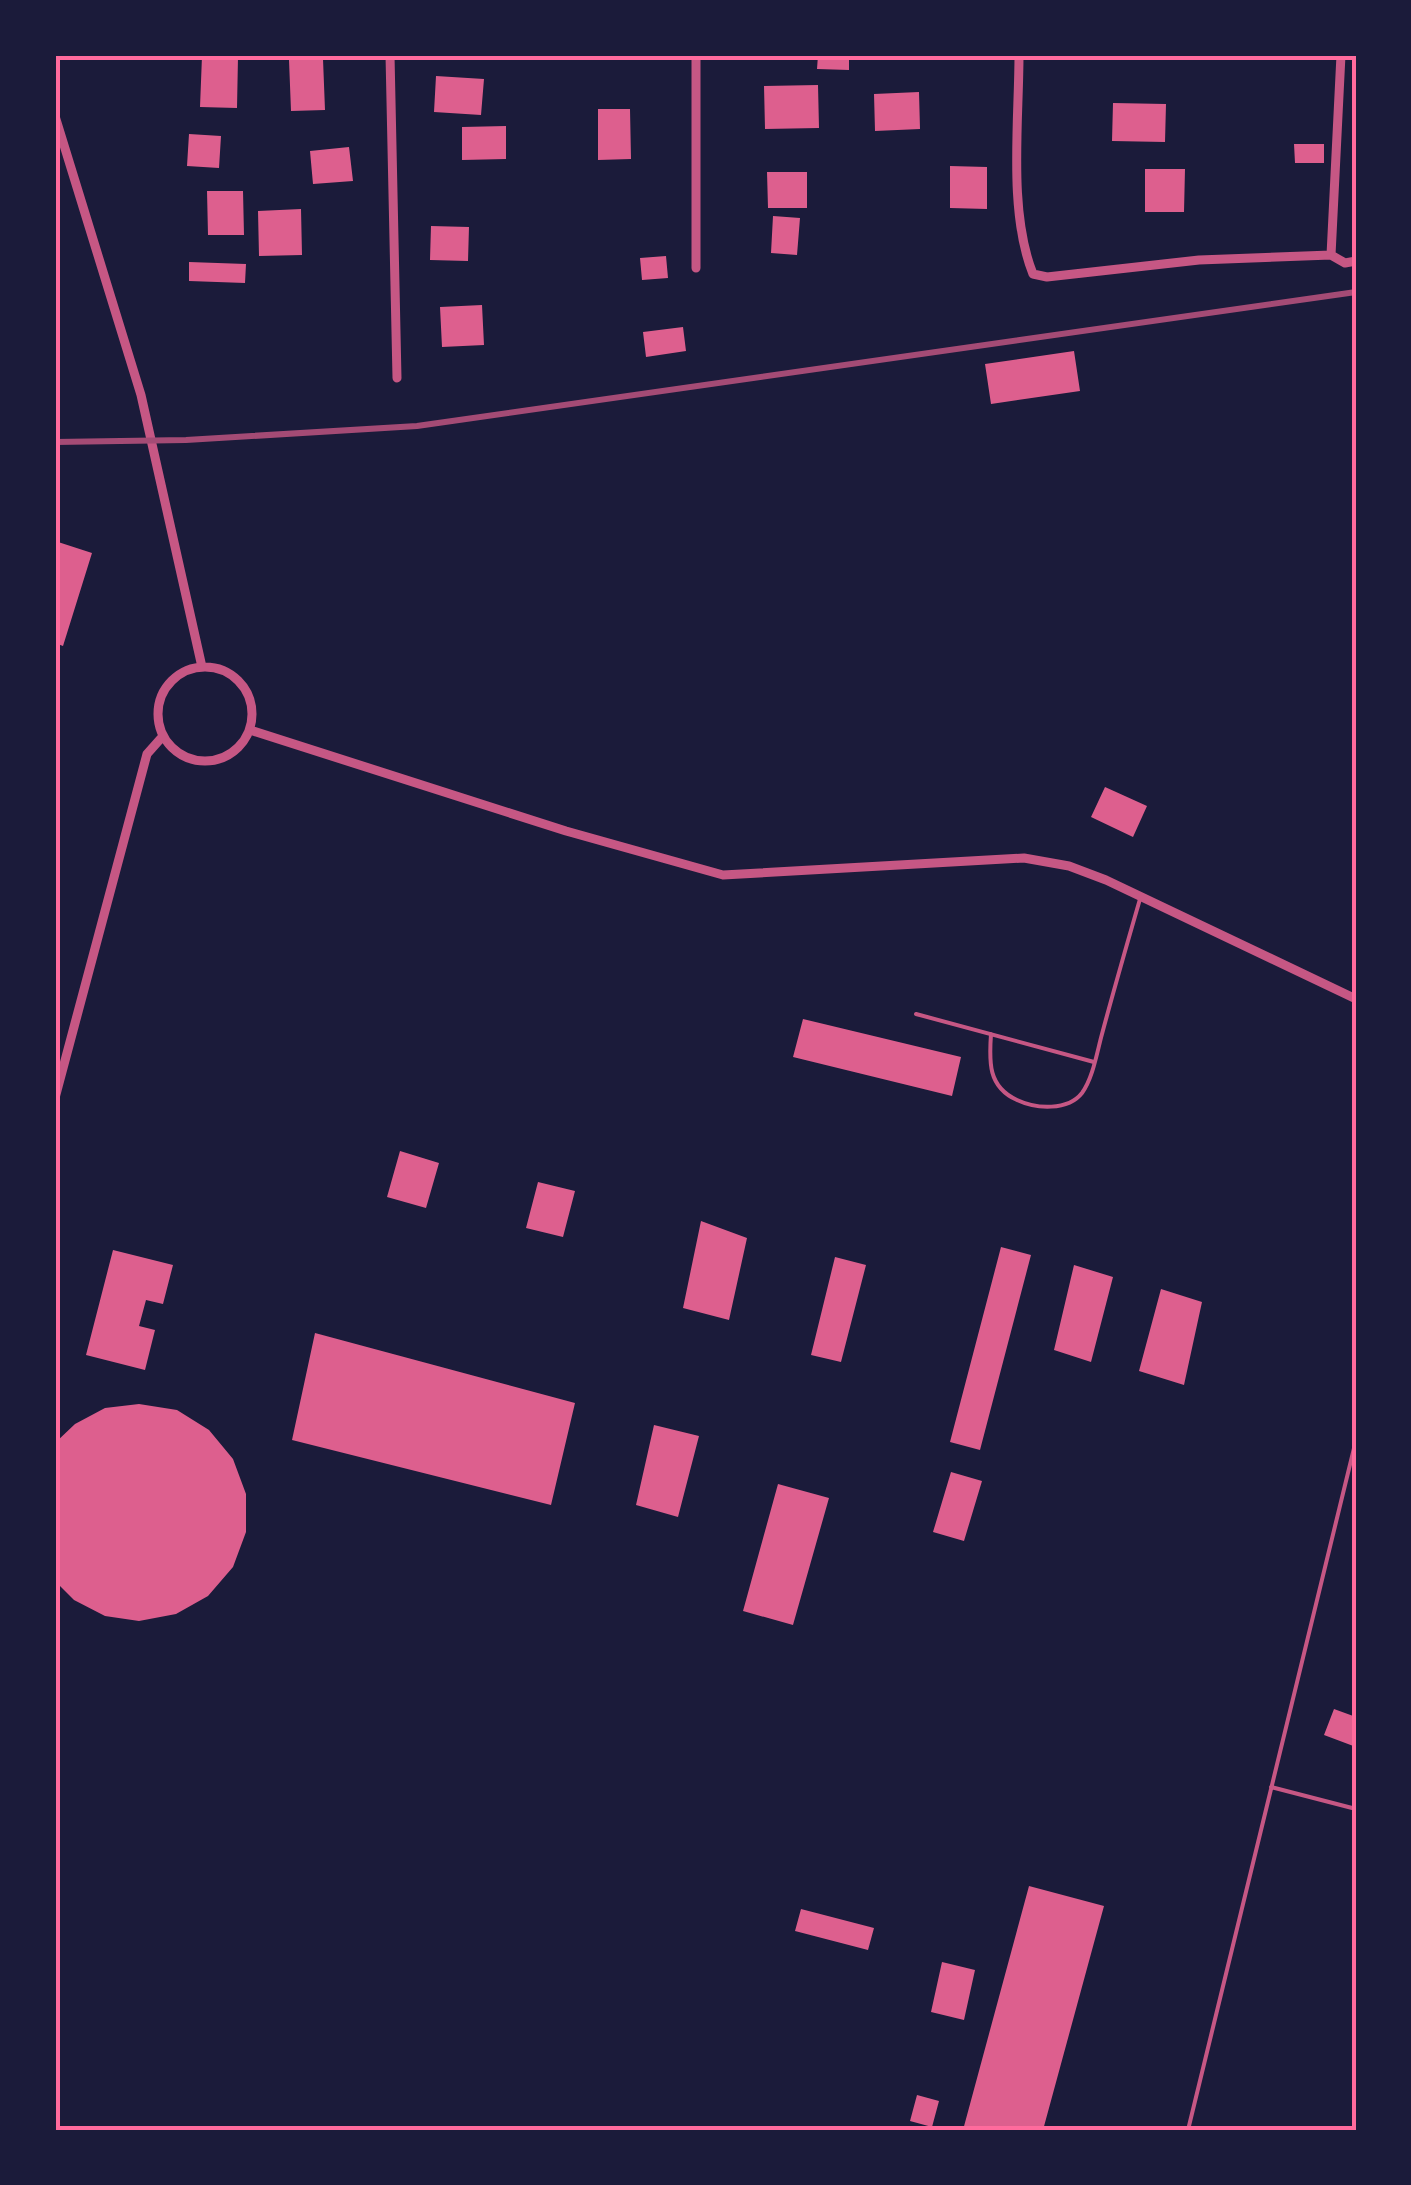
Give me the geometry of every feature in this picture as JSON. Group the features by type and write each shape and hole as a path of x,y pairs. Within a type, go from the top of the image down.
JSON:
{"street":[{"path":"390,55 397,378"},
{"path":"696,55 696,268"},
{"path":"1019,55 1018,186 1026,258 1033,274 1073,276 1199,260 1331,255 1345,263 1356,261"},
{"path":"1331,255 1342,55"},
{"path":"55,116 141,395 202,667"},
{"path":"202,667 217,668 232,675 250,699 250,730 231,754 201,761 186,758 163,736 158,706 173,679 202,667"},
{"path":"250,730 566,831 723,875 1024,858 1069,866 1356,1000"},
{"path":"55,1098 146,754 163,736"}],"lane":[{"path":"990,1034 989,1063 1002,1090 1018,1101 1054,1107 1070,1104 1082,1092 1094,1062 1140,896"},
{"path":"916,1014 1094,1062"},
{"path":"1188,2130 1356,1440"},
{"path":"1272,1787 1356,1809"}],"building":[{"path":"818,55 849,55 849,70 817,69"},
{"path":"202,56 238,57 237,108 200,107"},
{"path":"323,59 325,110 291,111 289,60"},
{"path":"436,76 484,79 481,115 434,112"},
{"path":"818,85 819,128 765,129 764,86"},
{"path":"919,92 920,129 875,131 874,94"},
{"path":"1113,103 1166,104 1165,142 1112,141"},
{"path":"598,109 630,109 631,159 598,160"},
{"path":"506,126 506,159 462,160 462,127"},
{"path":"189,134 221,136 219,168 187,166"},
{"path":"1294,144 1324,144 1324,163 1295,163"},
{"path":"349,147 353,181 313,184 310,151"},
{"path":"950,166 987,167 987,209 950,208"},
{"path":"1145,169 1185,169 1184,212 1145,212"},
{"path":"767,172 807,172 807,208 768,208"},
{"path":"207,191 243,191 244,235 208,235"},
{"path":"301,209 302,255 259,256 258,211"},
{"path":"773,216 800,218 797,255 771,253"},
{"path":"431,226 469,227 468,261 430,260"},
{"path":"666,256 668,278 642,280 640,258"},
{"path":"189,262 246,264 245,283 189,281"},
{"path":"482,305 484,345 442,347 440,307"},
{"path":"683,327 686,351 646,357 643,332"},
{"path":"1074,351 1080,391 991,404 985,364"},
{"path":"55,541 92,553 63,646 55,643"},
{"path":"1105,787 1147,806 1133,837 1091,817"},
{"path":"803,1019 961,1057 952,1096 793,1057"},
{"path":"400,1151 439,1163 426,1208 387,1197"},
{"path":"538,1182 575,1191 563,1237 526,1228"},
{"path":"701,1221 747,1238 729,1320 683,1308"},
{"path":"1001,1247 1031,1255 980,1450 950,1442"},
{"path":"113,1250 173,1265 163,1304 146,1300 139,1326 155,1330 145,1370 86,1355"},
{"path":"835,1257 866,1265 841,1362 811,1355"},
{"path":"1074,1265 1113,1277 1091,1362 1054,1350"},
{"path":"1161,1289 1202,1302 1184,1385 1139,1371"},
{"path":"315,1333 575,1403 551,1505 292,1440"},
{"path":"139,1404 177,1410 209,1430 233,1459 246,1494 246,1532 233,1567 208,1596 176,1614 139,1621 105,1616 74,1600 55,1581 55,1443 75,1424 105,1408"},
{"path":"654,1425 699,1436 678,1517 636,1505"},
{"path":"951,1472 982,1481 964,1541 933,1532"},
{"path":"778,1484 829,1498 793,1625 743,1611"},
{"path":"1334,1709 1356,1717 1356,1747 1324,1735"},
{"path":"1029,1886 1104,1906 1043,2130 963,2130"},
{"path":"801,1909 874,1928 868,1950 795,1931"},
{"path":"942,1962 975,1970 964,2020 931,2012"},
{"path":"917,2095 939,2101 932,2127 910,2121"}],"railway":[{"path":"55,442 186,440 417,426 1356,292"}]}
